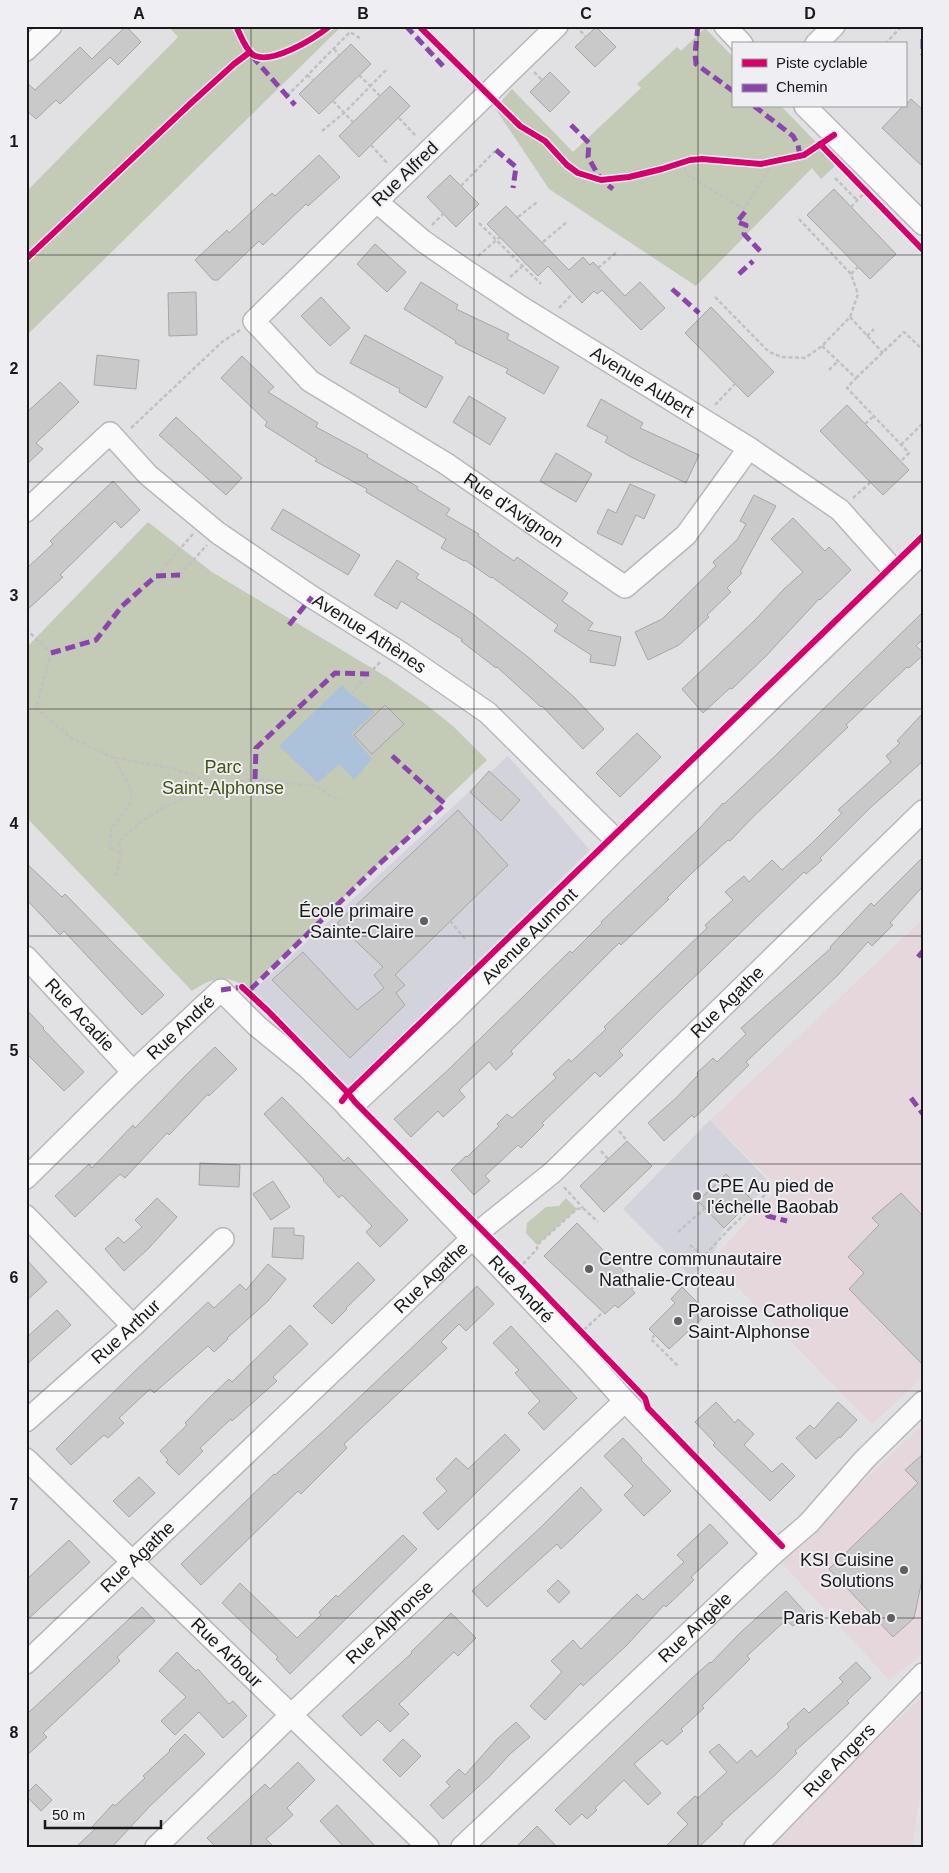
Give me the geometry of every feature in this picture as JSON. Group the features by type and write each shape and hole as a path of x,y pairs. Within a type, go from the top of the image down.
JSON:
{"street":[{"path":"26,50 51,26"},
{"name":"Rue Alfred","path":"254,321 557,26"},
{"path":"725,26 740,42"},
{"path":"818,42 834,26"},
{"path":"807,108 923,224"},
{"name":"Avenue Aubert","path":"376,202 423,242 465,270 521,307 749,448 840,510 898,575"},
{"name":"Rue d'Avignon","path":"254,321 310,381 445,463 624,587 686,536 749,448"},
{"path":"26,511 110,433"},
{"name":"Avenue Athènes","path":"110,433 148,475 211,527 312,597 392,647 488,713 621,845"},
{"name":"Avenue Aumont","path":"349,1109 453,1012 621,845 923,552"},
{"name":"Rue Agathe","path":"26,1663 473,1240 481,1230 552,1174 923,811"},
{"name":"Rue Acadie","path":"26,957 133,1072"},
{"name":"Rue André","path":"26,1178 133,1072 221,990 257,1026 308,1067 589,1361 624,1401 773,1554"},
{"path":"26,1216 133,1326"},
{"name":"Rue Arthur","path":"26,1421 133,1326 222,1239"},
{"name":"Rue Alphonse","path":"156,1847 291,1715 624,1401"},
{"name":"Rue Angèle","path":"462,1847 773,1554 809,1523 864,1460 923,1402"},
{"name":"Rue Arbour","path":"26,1459 428,1847"},
{"name":"Rue Angers","path":"755,1847 923,1674"}],"path":[{"path":"576,26 586,37"},
{"path":"887,42 902,26"},
{"path":"287,96 350,32 361,39"},
{"path":"334,49 339,55"},
{"path":"322,131 344,113 388,68"},
{"path":"308,75 313,80"},
{"path":"359,75 380,96"},
{"path":"333,101 353,122"},
{"path":"762,113 765,108"},
{"path":"399,118 416,136"},
{"path":"370,145 388,164"},
{"path":"461,186 496,150"},
{"path":"761,164 783,159"},
{"path":"684,162 687,175 744,210 774,161"},
{"path":"835,178 857,200"},
{"path":"860,185 872,197"},
{"path":"518,217 537,202"},
{"path":"715,298 769,352 782,357 805,358 822,346 850,317 858,294 851,274 796,217"},
{"path":"543,242 568,221"},
{"path":"480,223 541,284"},
{"path":"465,270 500,237"},
{"path":"598,268 618,251"},
{"path":"522,266 526,263"},
{"path":"851,274 858,267"},
{"path":"850,317 882,353"},
{"path":"110,433 130,429 222,342 254,321"},
{"path":"867,336 874,329"},
{"path":"901,461 909,453 847,388 904,332 923,350"},
{"path":"822,346 856,378"},
{"path":"829,370 838,361"},
{"path":"701,418 735,384"},
{"path":"865,424 874,416"},
{"path":"901,445 923,423"},
{"path":"840,510 870,482"},
{"path":"180,575 211,527"},
{"path":"156,576 211,527"},
{"path":"26,628 50,653 36,708 70,738 114,758 176,769 218,785"},
{"path":"351,694 392,647"},
{"path":"114,758 129,785 132,796 128,806 111,829 110,848 121,853"},
{"path":"116,876 121,853 119,841 137,825 158,811 187,796 218,785 255,779 316,786 339,801"},
{"path":"450,921 466,940"},
{"path":"552,1174 598,1222"},
{"path":"690,1245 704,1256 727,1228 767,1193 764,1191"},
{"path":"519,1268 536,1249 537,1245 577,1209 583,1208"},
{"path":"678,1232 705,1208"},
{"path":"513,1261 526,1275"},
{"path":"632,1289 649,1273"},
{"path":"581,1332 603,1312"},
{"path":"574,1325 588,1338"},
{"path":"655,1335 651,1339 679,1367"}],"shaded area":[{"name":"École primaire Sainte-Claire","path":"508,756 590,850 346,1092 252,992"},
{"path":"923,919 923,1377 872,1424 711,1260 779,1188 710,1120"},
{"name":"CPE Au pied de l'échelle Baobab","path":"710,1120 772,1185 752,1200 724,1228 711,1260 690,1276 623,1209"},
{"path":"923,1424 923,1654 889,1680 780,1561"},
{"path":"923,1696 923,1776 912,1847 764,1847"}],"green space":[{"path":"168,26 342,26 26,336 26,192 178,37"},
{"path":"705,28 732,56 732,108 783,108 837,164 821,179 812,168 696,286 549,189 495,108 512,89 573,152 641,88 637,84 677,47 681,51"},
{"name":"Parc Saint-Alphonse","path":"148,522 212,572 385,676 428,706 454,727 487,760 248,989 234,981 220,979 199,986 192,991 26,817 26,648"},
{"path":"566,1198 577,1209 537,1245 526,1233 527,1223 546,1207 559,1206"}],"water":[{"path":"342,685 375,712 351,734 372,759 354,780 339,764 318,783 279,746"}],"building":[{"path":"126,26 141,42 118,65 110,57 60,104 56,100 36,119 26,110 26,82 35,90 80,47 92,59"},
{"path":"596,27 616,47 595,67 575,47"},
{"path":"351,44 371,64 319,114 299,94"},
{"path":"550,72 570,92 550,112 530,92"},
{"path":"390,86 410,106 359,157 339,136"},
{"path":"911,99 923,110 923,167 882,128 901,108 906,108 906,105"},
{"path":"319,155 340,177 308,206 306,204 263,245 259,241 218,280 213,280 195,260 227,230 229,233 272,193 275,196"},
{"path":"450,175 479,204 456,227 427,197"},
{"path":"834,189 896,254 870,279 807,215"},
{"path":"506,206 569,270 583,257 590,265 593,262 625,296 640,282 665,308 641,330 602,290 597,294 594,291 582,303 548,266 538,276 487,224"},
{"path":"375,244 406,272 387,292 357,264"},
{"path":"421,282 458,305 456,309 509,334 507,339 559,367 544,394 506,373 508,369 455,343 456,341 404,309"},
{"path":"196,292 197,335 169,336 168,293"},
{"path":"321,297 350,328 330,346 301,316"},
{"path":"711,307 774,372 748,397 685,333"},
{"path":"365,335 443,377 426,408 399,392 400,389 350,363"},
{"path":"97,355 139,360 136,389 94,385"},
{"path":"242,356 274,387 268,392 318,423 316,427 368,455 367,457 418,487 417,489 450,509 446,515 479,534 478,536 514,561 517,557 568,593 562,601 593,623 588,630 621,637 615,666 590,662 591,655 554,631 558,625 492,577 441,548 446,539 366,492 367,489 315,461 317,459 265,426 267,422 221,378"},
{"path":"60,382 79,402 36,443 43,449 26,465 26,413"},
{"path":"469,396 506,418 490,445 453,422"},
{"path":"601,399 643,423 640,428 699,455 686,483 631,457 605,442 608,437 587,426"},
{"path":"847,405 909,470 883,495 820,431"},
{"path":"176,417 242,478 226,495 159,435"},
{"path":"556,453 592,474 576,502 540,481"},
{"path":"113,481 140,510 121,528 115,521 60,575 63,577 26,611 26,569 53,544 50,541"},
{"path":"630,484 655,495 644,519 636,515 622,545 597,533 608,509 616,513"},
{"path":"754,495 776,506 740,572 742,573 727,588 731,592 707,615 709,617 679,645 648,660 635,632 662,619 716,566 713,562 737,540 746,524 740,521"},
{"path":"283,509 360,555 348,575 271,529"},
{"path":"793,518 825,551 829,547 851,570 819,599 766,656 732,689 730,688 703,713 682,689 803,572 771,539"},
{"path":"397,560 419,574 416,578 470,612 528,657 574,697 604,729 583,749 542,706 497,667 461,641 463,640 401,601 397,609 374,595"},
{"path":"923,612 923,639 916,646 923,652 923,655 909,668 907,667 872,700 846,725 848,727 730,841 728,840 692,873 667,898 669,899 621,945 619,943 511,1051 513,1054 496,1070 489,1062 459,1090 465,1097 443,1117 438,1111 411,1137 394,1119 448,1070 570,951 572,953 601,922 699,829 723,803 776,755"},
{"path":"385,705 404,724 372,754 354,735"},
{"path":"923,713 923,761 870,808 820,858 822,860 806,874 804,872 663,1007 619,1051 623,1055 600,1077 595,1072 542,1123 544,1125 521,1148 518,1145 485,1176 490,1181 474,1195 451,1170 499,1126 497,1124 507,1114 512,1118 556,1078 553,1074 569,1059 571,1062 606,1029 604,1027 707,928 705,925 733,900 725,892 744,876 749,882 772,860 782,870 813,842 842,813 838,810 891,762 886,756 900,743 897,741"},
{"path":"637,733 661,757 620,797 596,773"},
{"path":"489,771 520,800 501,821 470,792"},
{"name":"École primaire Sainte-Claire","path":"458,810 508,865 395,975 405,985 396,993 405,1005 350,1058 272,980 303,952 357,1010 384,988 374,975 383,967 337,923"},
{"path":"923,857 923,886 890,923 893,925 872,946 868,942 838,975 746,1062 749,1065 694,1118 692,1115 664,1141 648,1123 676,1098 698,1075 697,1073 713,1058 717,1062 746,1034 741,1028 831,948 871,903 874,906"},
{"path":"26,863 62,897 65,894 164,995 142,1015 64,931 60,935 26,899"},
{"path":"26,1009 84,1072 64,1091 26,1053"},
{"path":"215,1047 237,1069 209,1096 208,1094 169,1135 167,1133 125,1178 120,1174 75,1217 55,1196 89,1164 92,1168 133,1125 135,1128"},
{"path":"282,1097 344,1161 348,1157 408,1220 380,1247 366,1232 372,1226 342,1195 339,1198 264,1114"},
{"path":"627,1141 652,1166 604,1212 580,1186"},
{"path":"200,1163 240,1165 239,1187 199,1185"},
{"name":"CPE Au pied de l'échelle Baobab","path":"726,1174 752,1200 724,1228 698,1201"},
{"path":"273,1181 290,1207 271,1220 253,1194"},
{"path":"901,1193 923,1216 923,1365 849,1289 864,1273 848,1257 879,1225 872,1218"},
{"path":"157,1198 177,1217 149,1248 124,1271 105,1249 118,1237 124,1243 142,1227 135,1220"},
{"name":"Centre communautaire Nathalie-Croteau","path":"577,1223 633,1281 629,1286 635,1293 618,1308 615,1305 605,1314 544,1256"},
{"path":"274,1228 294,1228 294,1235 304,1236 303,1259 272,1257"},
{"path":"26,1259 47,1282 26,1301"},
{"path":"358,1262 375,1280 332,1324 313,1306"},
{"path":"268,1264 286,1279 268,1301 214,1352 208,1346 154,1393 150,1389 119,1418 124,1423 108,1438 104,1435 71,1465 56,1449 208,1302 214,1308 240,1284 246,1290"},
{"path":"477,1286 494,1304 466,1331 459,1324 441,1342 447,1348 344,1444 347,1448 301,1494 298,1491 201,1585 181,1564 274,1474 328,1427"},
{"name":"Paroisse Catholique Saint-Alphonse","path":"682,1287 708,1313 669,1349 649,1329 675,1303 671,1299"},
{"path":"57,1310 71,1325 26,1365 26,1338"},
{"path":"290,1325 308,1344 273,1377 277,1381 232,1421 231,1419 200,1448 203,1451 179,1475 166,1462 168,1460 160,1451 187,1425 185,1423 210,1397 229,1379 232,1382"},
{"path":"511,1326 577,1398 544,1430 528,1413 540,1401 515,1373 519,1370 493,1343"},
{"path":"716,1402 735,1423 738,1419 754,1434 744,1445 772,1472 782,1463 795,1476 770,1501 713,1445 715,1443 695,1422"},
{"path":"838,1402 857,1420 816,1459 796,1438 810,1425 814,1429"},
{"path":"505,1434 520,1450 438,1530 423,1513 447,1491 436,1479 456,1458 468,1469"},
{"path":"623,1438 671,1491 644,1516 624,1495 633,1486 604,1456"},
{"path":"923,1454 923,1575 914,1618 893,1637 829,1569 918,1483 905,1470"},
{"path":"139,1477 155,1493 129,1517 113,1501"},
{"path":"581,1487 602,1510 561,1549 557,1544 487,1607 472,1591"},
{"path":"710,1524 728,1543 691,1577 694,1580 666,1607 664,1605 627,1645 583,1686 581,1683 545,1720 530,1706 562,1672 551,1661 573,1640 581,1649 637,1594 643,1600 684,1562 677,1555"},
{"path":"403,1535 417,1549 290,1674 276,1659 278,1657 222,1603 240,1583 297,1638 321,1615 319,1612 336,1595 338,1597"},
{"path":"69,1540 90,1562 26,1621 26,1580"},
{"path":"558,1580 570,1592 559,1603 547,1591"},
{"path":"786,1591 806,1613 793,1626 786,1620 747,1656 750,1659 702,1706 704,1708 681,1729 683,1731 667,1745 662,1740 634,1764 661,1793 648,1805 624,1780 595,1808 597,1810 587,1819 582,1814 570,1825 555,1810 692,1678 711,1663 740,1633"},
{"path":"142,1607 155,1621 117,1657 120,1661 43,1733 47,1737 26,1756 26,1715"},
{"path":"451,1613 476,1638 458,1656 454,1652 399,1704 409,1714 390,1732 378,1720 361,1736 342,1716 412,1653"},
{"path":"177,1652 196,1671 198,1669 229,1704 233,1701 247,1716 223,1738 199,1712 175,1735 161,1721 186,1697 159,1671"},
{"path":"856,1662 871,1678 847,1701 849,1703 795,1751 797,1753 775,1775 721,1823 723,1824 699,1847 665,1847 688,1824 677,1813 695,1796 698,1798 727,1772 709,1752 719,1744 737,1763 751,1750 757,1757 789,1727 787,1724 804,1708 809,1713 843,1682 839,1678"},
{"path":"516,1722 530,1737 443,1819 430,1805 450,1786 446,1782 459,1769 465,1775 496,1740"},
{"path":"185,1734 205,1754 150,1806 112,1847 76,1847 95,1829 92,1827 113,1804 115,1806 145,1778 143,1776"},
{"path":"403,1739 421,1756 400,1777 383,1760"},
{"path":"298,1762 315,1780 287,1808 293,1815 266,1839 274,1847 216,1847 207,1838 265,1784 270,1789"},
{"path":"36,1784 52,1800 41,1811 26,1796"},
{"path":"337,1805 376,1847 344,1847 320,1821"},
{"path":"537,1826 557,1847 516,1847"}],"marked path":[{"path":"406,26 443,66"},
{"path":"698,26 695,54 696,64 732,90"},
{"path":"923,39 923,55"},
{"path":"252,56 295,105"},
{"path":"757,108 793,136 798,145 800,156"},
{"path":"571,125 589,143 588,157 601,180 613,189"},
{"path":"496,150 516,167 513,188"},
{"path":"745,212 737,222 746,225 744,234 761,252"},
{"path":"739,274 753,261"},
{"path":"672,289 699,313"},
{"path":"51,653 96,640 122,606 156,576 180,575"},
{"path":"289,625 312,597"},
{"path":"255,779 256,748 335,673 369,674"},
{"path":"221,990 242,987 251,989 376,867 445,804 389,753"},
{"path":"918,957 923,951"},
{"path":"911,1098 923,1114"},
{"path":"756,1204 768,1216 787,1221"}],"cycle path":[{"path":"236,26 249,51 260,57 269,57 292,49 330,26"},
{"path":"419,26 520,126 545,141 567,165 578,173 601,180 629,177 690,160 702,159 761,164 804,155 834,135"},
{"path":"26,259 190,104 250,52"},
{"path":"820,144 923,250"},
{"path":"342,1101 348,1093 923,536"},
{"path":"242,987 268,1011 355,1102 519,1267 645,1398 648,1408 782,1546"}],"place":[{"name":"École primaire Sainte-Claire","path":"424,921"},
{"name":"CPE Au pied de l'échelle Baobab","path":"697,1196"},
{"name":"Centre communautaire Nathalie-Croteau","path":"589,1269"},
{"name":"Paroisse Catholique Saint-Alphonse","path":"678,1321"},
{"name":"KSI Cuisine Solutions","path":"904,1570"},
{"name":"Paris Kebab","path":"891,1618"}]}
